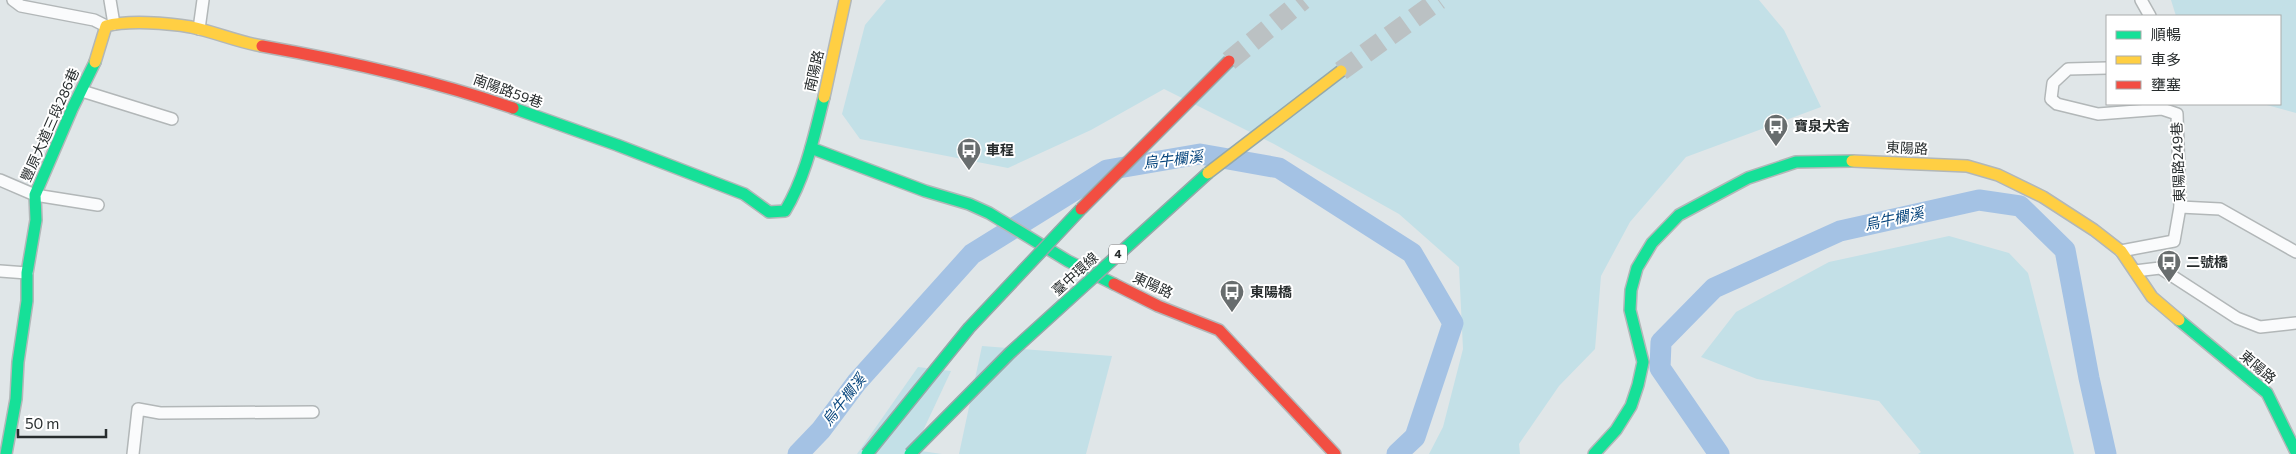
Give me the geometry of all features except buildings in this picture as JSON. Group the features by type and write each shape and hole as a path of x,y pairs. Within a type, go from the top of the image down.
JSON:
{"main road":[{"name":"南陽路","path":"790,203 800,183 811,148 845,0"},
{"name":"南陽路59巷","path":"110,25 122,22 155,23 199,29 244,43 308,54 461,90 617,145 744,194 769,212 785,211 790,203"},
{"name":"豐原大道三段286巷","path":"6,454 16,398 27,273 36,220 35,195 49,160 97,59 110,25"},
{"path":"867,454 968,328 1103,186 1229,62"},
{"name":"臺中環線","path":"910,454 1010,353 1201,178 1341,71"},
{"name":"東陽路","path":"811,148 925,192 969,204 1026,234 1076,265 1158,306 1218,330 1233,343 1290,408 1336,454"},
{"name":"東陽路","path":"1594,454 1616,430 1631,406 1638,386 1643,362 1630,310 1631,290 1637,268 1652,243 1678,215 1748,178 1796,162 1866,161 1967,166 1998,176 2043,197 2094,230 2121,251 2152,297 2267,393 2296,452"}],"street":[{"path":"13,0 21,6 94,20 110,25 110,0"},
{"path":"199,29 203,0"},
{"path":"2141,0 2149,15"},
{"name":"東陽路249巷","path":"2106,68 2068,70 2054,83 2051,99 2057,104 2098,114 2162,109 2177,114 2180,207 2174,241 2121,251"},
{"path":"82,90 172,119"},
{"path":"0,180 35,195 98,205"},
{"path":"2180,207 2220,209 2296,252"},
{"path":"2135,271 2160,268 2237,318 2260,328 2296,323"},
{"path":"0,271 27,273"},
{"path":"133,454 138,409 160,413 313,412"}],"shaded area":[{"path":"886,0 1759,0 1784,30 1821,107 1686,157 1630,222 1601,276 1595,349 1559,386 1519,444 1520,454 1429,454 1443,427 1463,349 1459,267 1399,214 1274,144 1164,89 1091,130 1008,168 860,139 842,114 865,25"},
{"path":"2171,0 2296,0 2296,113 2267,105 2281,105 2281,15 2176,15"},
{"path":"1949,236 2009,253 2028,273 2074,454 1918,454 1921,452 1879,401 1757,379 1701,357 1736,312 1829,262"},
{"path":"982,346 1112,356 1086,454 959,454"},
{"path":"918,367 951,371 914,450 942,454 857,454"}],"waterway":[{"name":"烏牛欄溪","path":"798,454 821,430 857,382 972,254 1107,170 1200,154 1279,168 1412,253 1453,323 1415,437 1397,454"},
{"name":"烏牛欄溪","path":"1719,454 1660,368 1661,342 1714,288 1840,231 1979,200 2020,206 2065,250 2089,378 2106,454"}],"tunnel":[{"path":"1229,61 1303,0"},
{"path":"1341,71 1439,0"}],"traffic: fast":[{"path":"6,454 16,399 18,362 27,301 27,273 36,220 35,195 72,109 95,62"},
{"path":"513,108 617,145 744,194 769,212 785,211 799,184 809,156 824,97"},
{"path":"811,148 925,191 969,204 989,213 1068,261 1114,284"},
{"path":"1594,454 1616,430 1631,406 1638,385 1643,362 1630,310 1631,290 1637,268 1652,243 1679,215 1748,178 1796,162 1852,161"},
{"path":"910,454 1010,353 1208,173"},
{"path":"867,454 969,328 1081,209"},
{"path":"2179,320 2267,393 2296,452"}],"traffic: slow":[{"path":"824,97 845,0"},
{"path":"95,62 106,26 125,23 160,23 191,27 262,46"},
{"path":"1208,173 1341,71"},
{"path":"1852,161 1967,166 1998,175 2043,197 2094,230 2121,251 2152,297 2179,320"}],"traffic: jam":[{"path":"262,46 389,72 513,108"},
{"path":"1081,209 1229,61"},
{"path":"1114,284 1158,306 1219,330 1335,454"}],"place":[{"name":"寶泉犬舍","path":"1776,147"},
{"name":"車程","path":"969,171"},
{"name":"二號橋","path":"2169,283"},
{"name":"東陽橋","path":"1232,313"}]}
